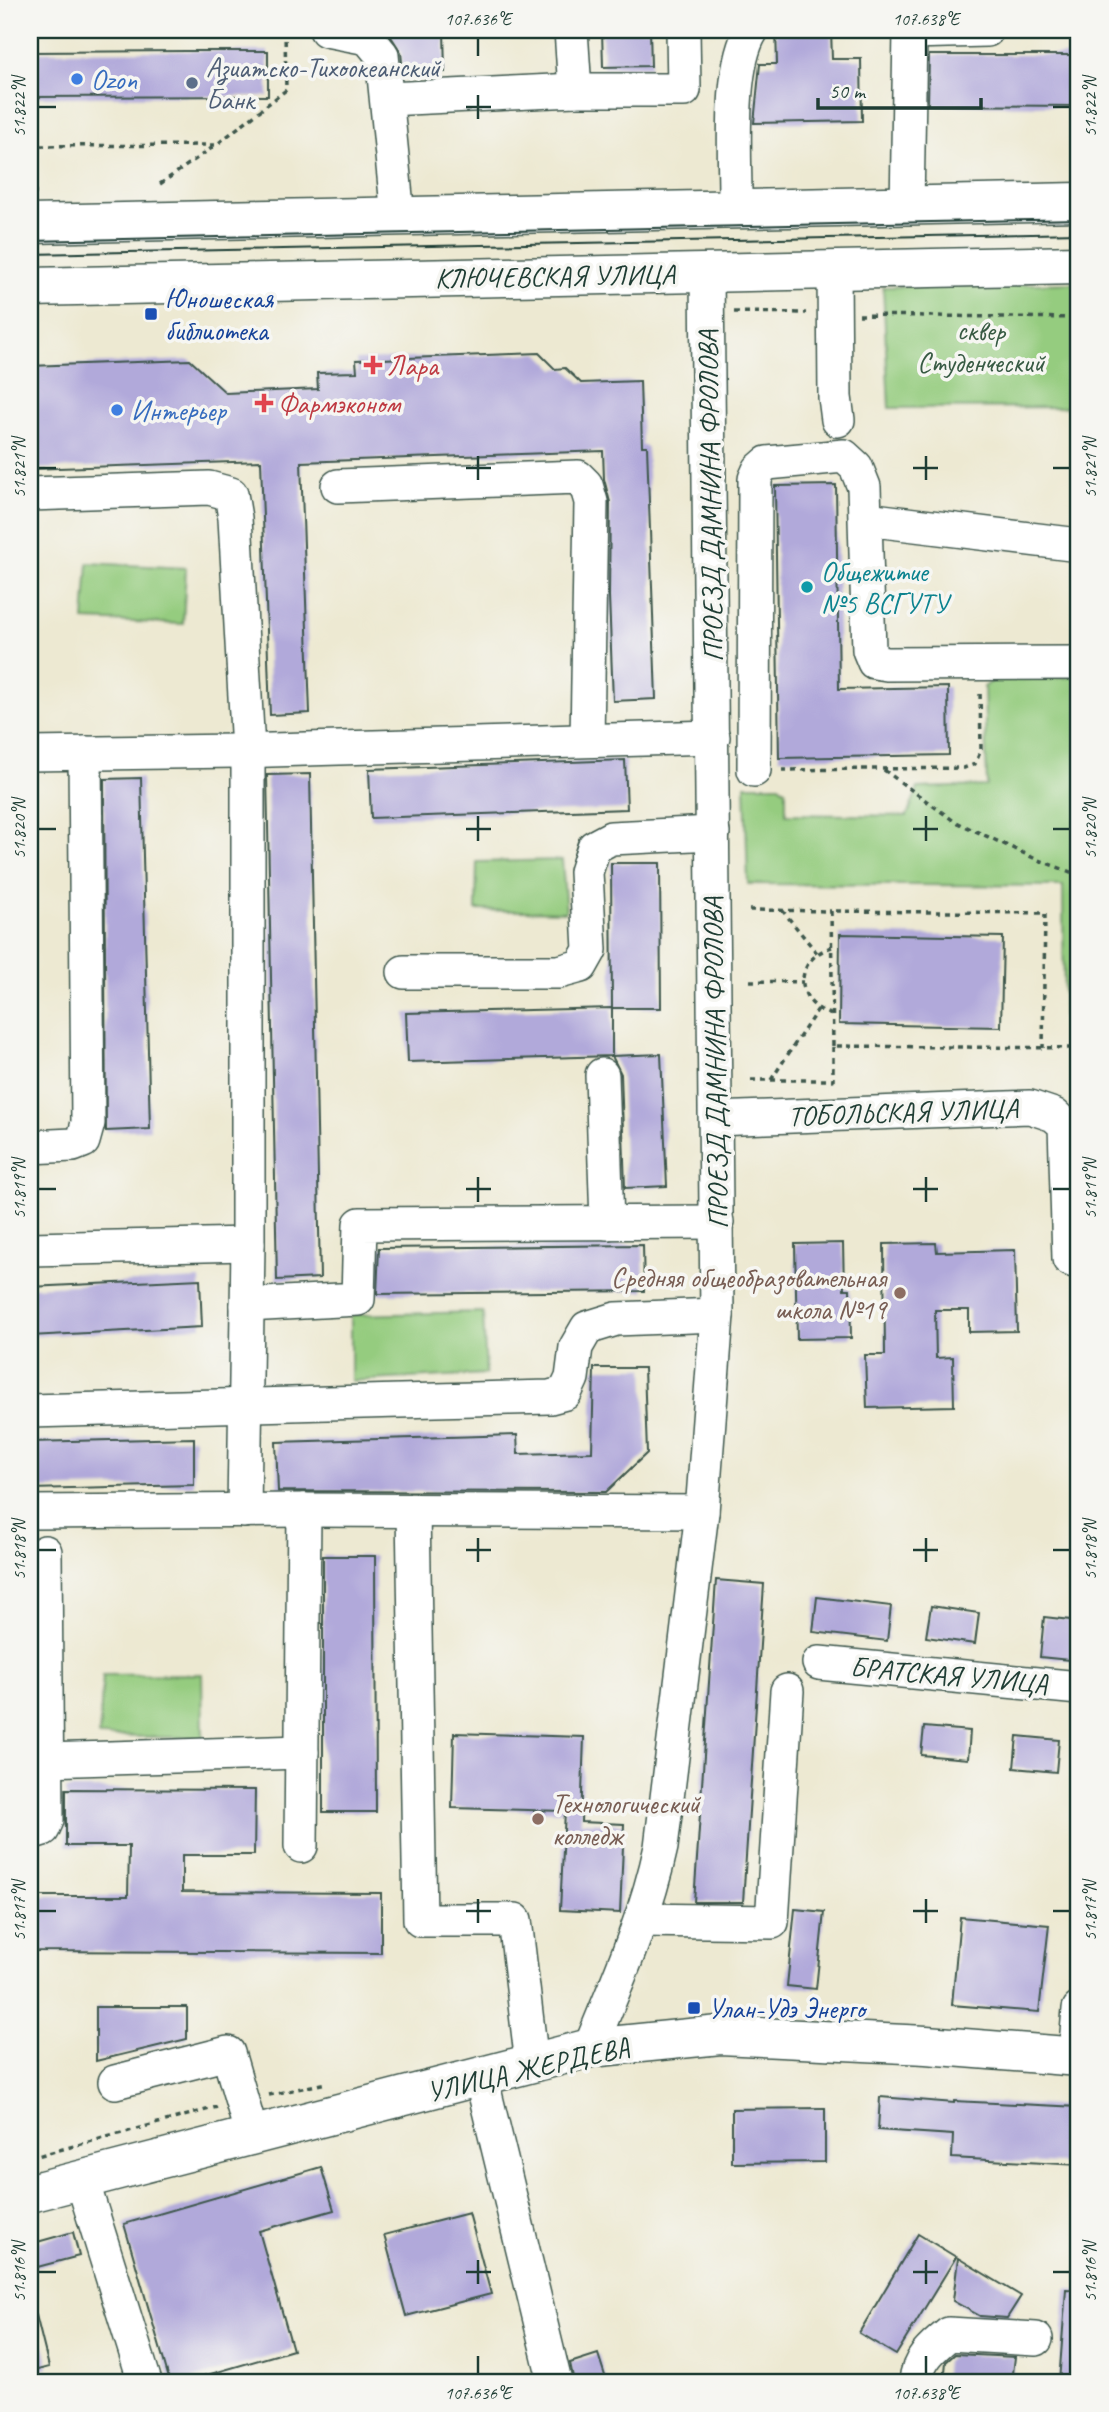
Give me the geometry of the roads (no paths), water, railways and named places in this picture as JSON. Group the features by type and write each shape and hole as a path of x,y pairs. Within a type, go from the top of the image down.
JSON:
{"main road":[{"path":"32,212 398,217 1079,202"},
{"name":"КЛЮЧЕВСКАЯ УЛИЦА","path":"30,287 1079,265"},
{"name":"УЛИЦА ЖЕРДЕВА","path":"30,2193 590,2048 720,2035 926,2045 1077,2057"}],"street":[{"path":"326,30 368,34 383,55 398,217"},
{"path":"571,30 575,90"},
{"path":"387,99 575,90 684,90 683,30"},
{"path":"735,211 736,76 745,41 752,30"},
{"path":"907,206 910,31 987,30"},
{"path":"834,271 835,397 838,420"},
{"name":"ПРОЕЗД ДАМНИНА ФРОЛОВА","path":"590,2048 652,1890 661,1847 702,1512 718,1315 707,273"},
{"path":"754,770 755,479 759,470 767,463 844,456 856,467 864,487 869,650 874,662 1079,663"},
{"path":"338,486 578,477 586,485 591,502 587,740"},
{"path":"30,494 209,488 231,494 235,518 248,750 248,1244 244,1511"},
{"path":"866,519 1079,545"},
{"path":"30,754 712,737"},
{"path":"30,1147 74,1145 83,1141 88,1123 85,753"},
{"path":"404,972 559,972 581,966 590,950 586,872 594,847 611,838 713,833"},
{"path":"603,1075 607,1223"},
{"name":"ТОБОЛЬСКАЯ УЛИЦА","path":"716,1119 1030,1107 1054,1115 1065,1125 1069,1259 1079,1263"},
{"path":"247,1305 358,1299 360,1224 717,1222"},
{"path":"30,1250 248,1244"},
{"path":"30,1411 550,1397 565,1393 572,1378 576,1347 587,1328 616,1319 718,1315"},
{"path":"301,1846 304,1510"},
{"path":"413,1511 421,1920 515,1920 532,2064"},
{"path":"30,1512 702,1512"},
{"path":"30,1833 43,1829 47,1820 45,1552"},
{"name":"БРАТСКАЯ УЛИЦА","path":"819,1663 1079,1688"},
{"path":"641,1920 772,1922 787,1690"},
{"path":"45,1760 302,1752"},
{"path":"1077,2057 1079,2009"},
{"path":"115,2082 228,2053 252,2136"},
{"path":"481,2077 555,2382"},
{"path":"82,2180 145,2382"},
{"path":"916,2382 917,2372 929,2350 949,2334 1036,2339"}],"tram line":[{"path":"30,241 1079,219"},
{"path":"30,254 1079,233"}],"place":[{"name":"Ozon","path":"77,79"},
{"name":"Азиатско-Тихоокеанский Банк","path":"192,83"},
{"name":"Юношеская библиотека","path":"151,314"},
{"name":"Лара","path":"373,365"},
{"name":"Фармэконом","path":"264,403"},
{"name":"Интерьер","path":"117,410"},
{"name":"Общежитие №5 ВСГУТУ","path":"807,587"},
{"name":"Средняя общеобразовательная школа №19","path":"900,1293"},
{"name":"Технологический колледж","path":"538,1819"},
{"name":"Улан-Удэ Энерго","path":"694,2008"}],"park label":[{"name":"сквер Студенческий","path":"981,346"}]}
